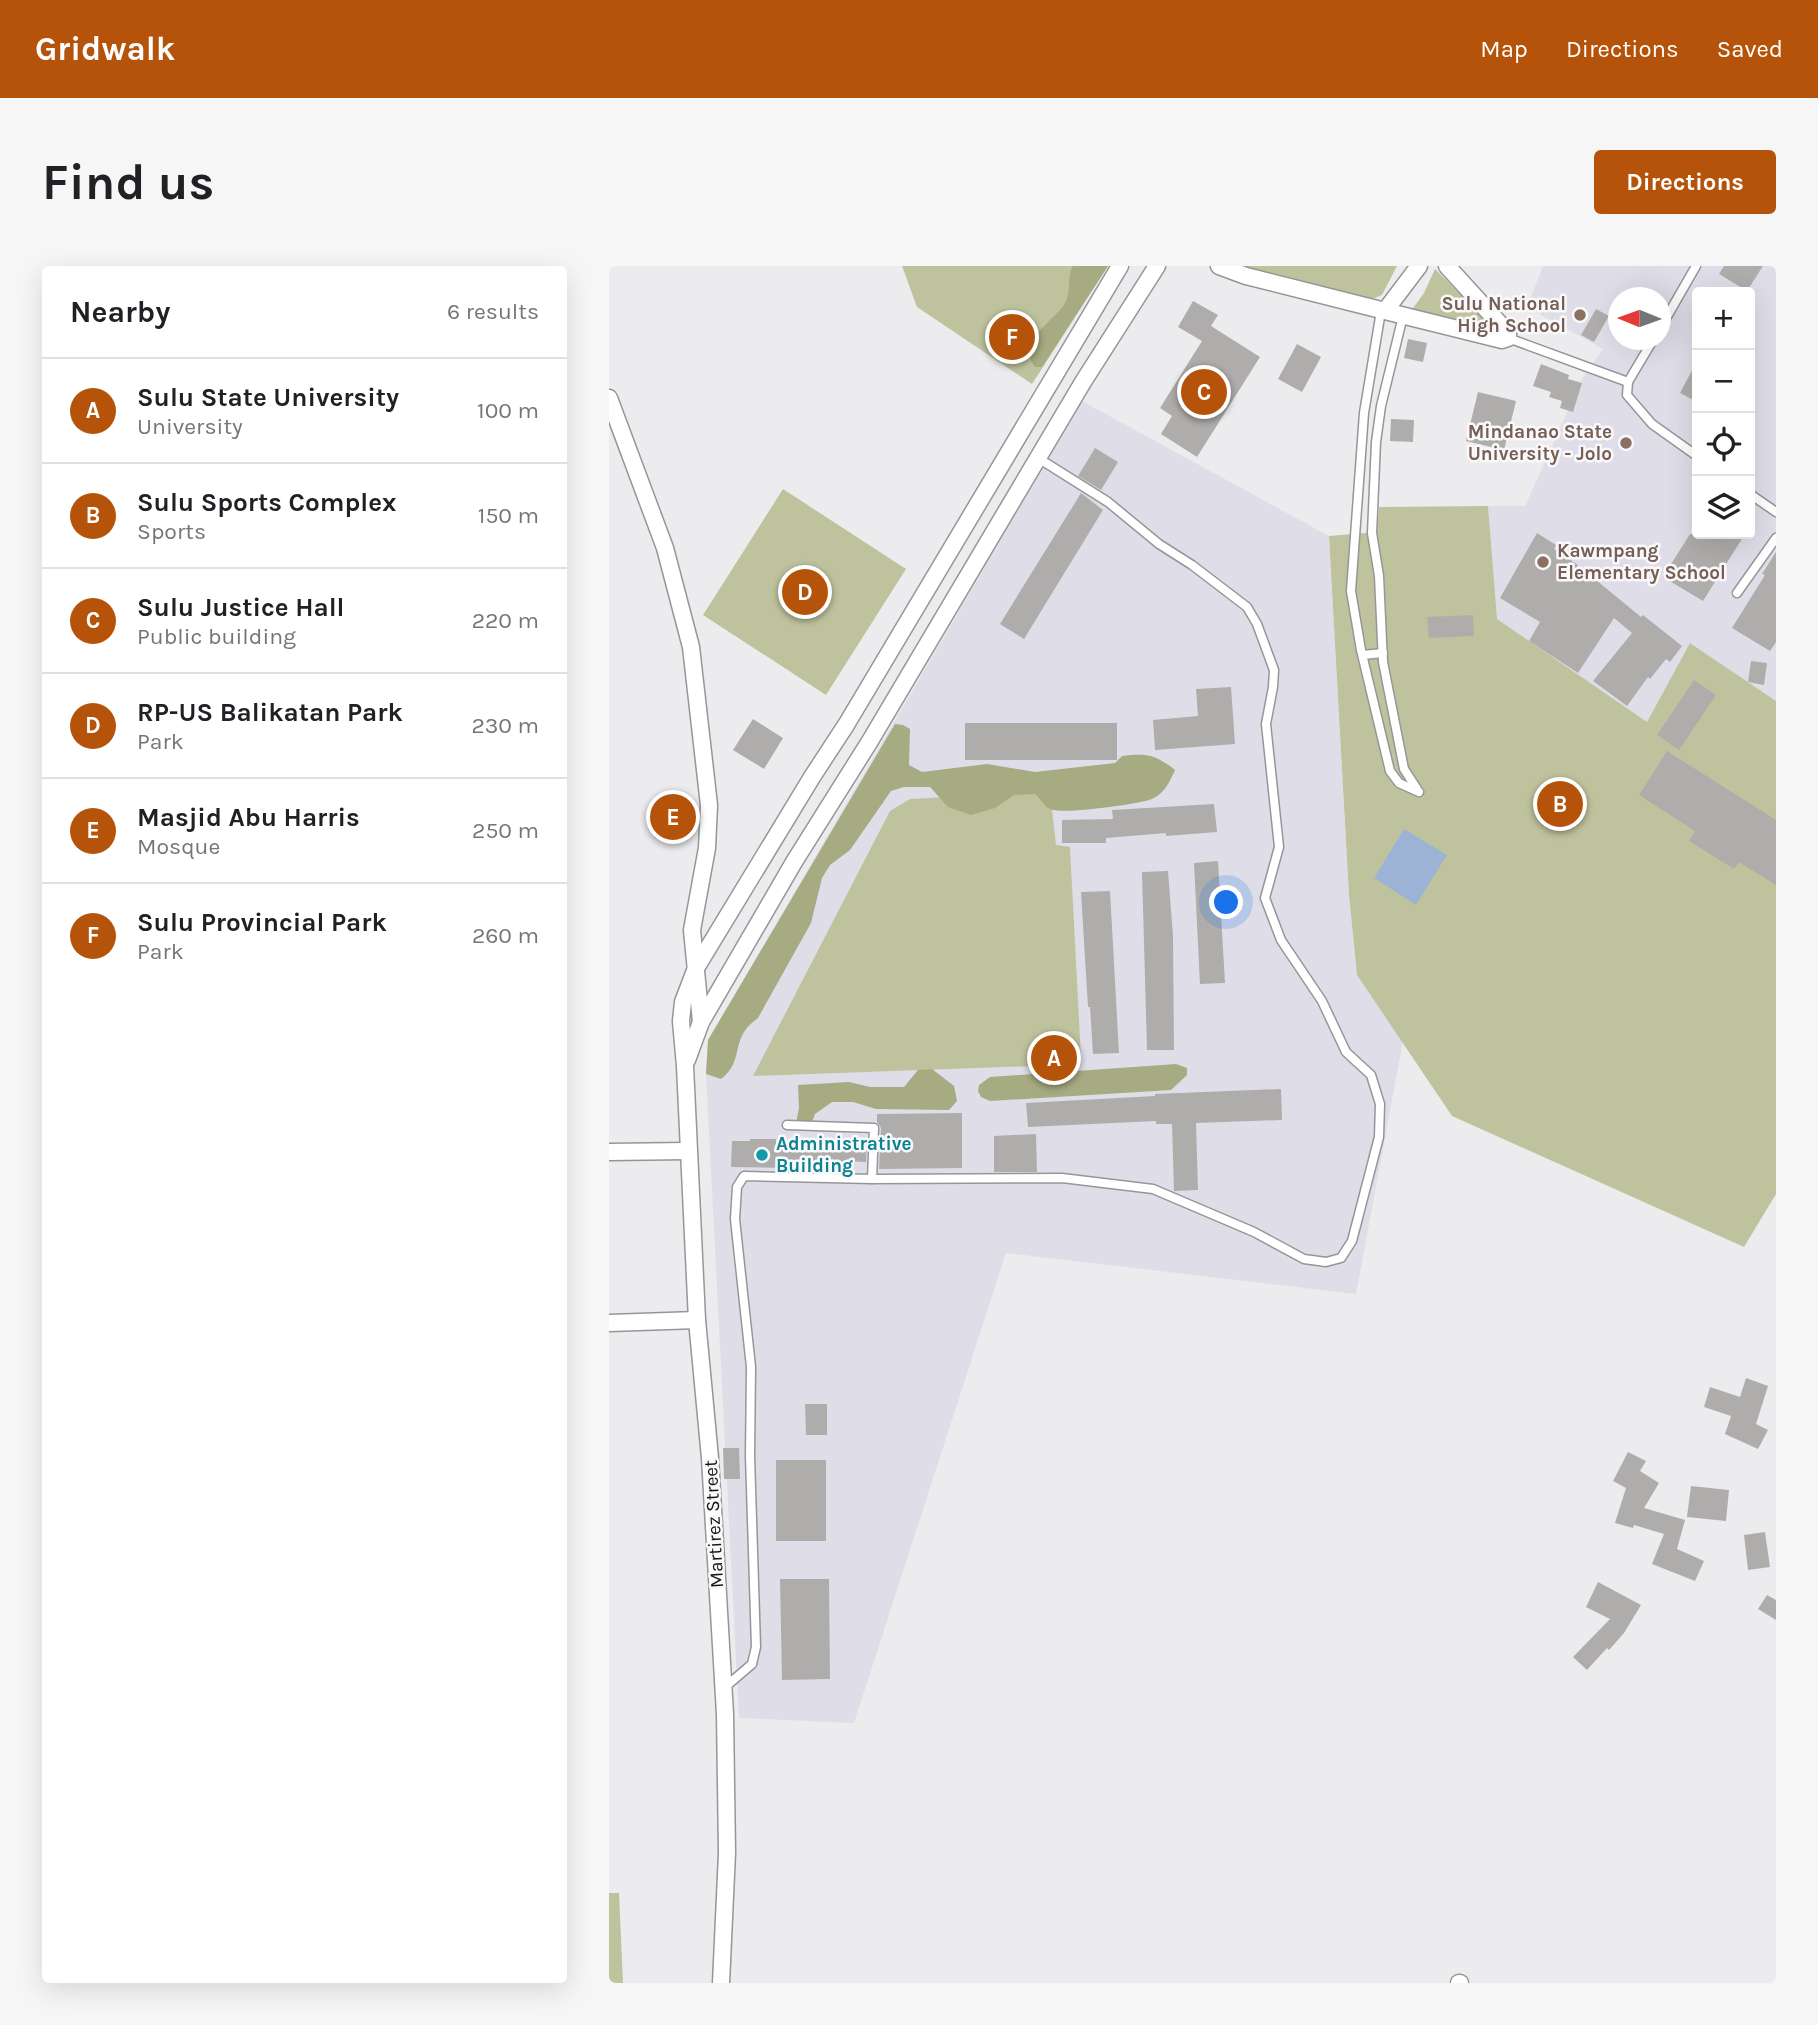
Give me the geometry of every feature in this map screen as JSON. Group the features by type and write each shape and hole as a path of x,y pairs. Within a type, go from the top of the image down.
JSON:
{"street":[{"name":"Martirez Street","path":"721,1983 727,1853 724,1688 710,1458 697,1320 681,1021 683,1002 696,968 846,724 1120,266"},
{"path":"685,1066 701,1022 794,862 870,741 1083,382 1157,266"},
{"path":"1219,266 1246,276 1403,316 1502,340 1508,338 1508,333 1447,266"},
{"path":"1383,311 1419,266"},
{"path":"1060,366 1083,382"},
{"path":"609,398 665,548 691,648 709,805 707,848 692,930 701,1022"},
{"path":"846,724 870,741"},
{"path":"609,1152 687,1152"},
{"path":"609,1322 697,1320"}],"lane":[{"path":"1671,310 1696,266"},
{"path":"1383,311 1364,413 1351,591 1390,771 1399,783 1419,792 1404,769 1383,653 1379,576 1372,533 1376,442 1381,405 1403,316"},
{"path":"1508,338 1628,382"},
{"path":"1647,350 1628,382 1627,395 1652,424 1692,452"},
{"path":"724,1688 752,1664 756,1647 750,1456 751,1367 735,1219 737,1187 744,1177 1062,1178 1153,1189 1254,1232 1304,1259 1326,1262 1342,1258 1352,1241 1379,1138 1380,1104 1371,1075 1346,1052 1322,1001 1281,940 1265,898 1279,847 1266,724 1274,670 1257,624 1247,607 1192,565 1159,544 1108,502 1038,458"},
{"path":"1755,497 1776,512"},
{"path":"1737,593 1776,538"},
{"path":"1363,655 1383,653"},
{"path":"787,1125 874,1128 872,1179"}],"shaded area":[{"name":"Mindanao State University - Jolo","path":"1543,266 1776,266 1776,701 1690,643 1648,723 1496,619 1488,506 1525,506 1582,379 1603,349 1527,307"},
{"path":"1082,401 1329,536 1349,895 1357,975 1403,1041 1356,1294 1006,1253 854,1723 739,1718 706,1074 708,1040"}],"green space":[{"path":"902,266 1108,266 1032,384 917,307"},
{"path":"1073,266 1108,266 1042,367 1035,367 1030,358 1033,340 1065,303"},
{"path":"1243,266 1397,266 1382,295 1372,299"},
{"path":"1435,269 1503,337 1408,315 1424,293"},
{"path":"783,489 906,569 826,695 703,615"},
{"path":"1488,506 1497,619 1647,722 1690,643 1776,701 1776,1194 1744,1247 1452,1116 1357,975 1349,895 1329,536 1377,532 1379,507"},
{"path":"895,724 910,729 909,765 922,772 987,764 1035,772 1115,763 1122,756 1138,755 1156,758 1175,770 1164,790 1152,799 1084,810 1050,809 1035,794 1014,795 995,808 971,815 948,807 930,787 904,787 891,791 850,850 830,865 822,878 811,923 758,1018 743,1034 729,1072 721,1079 706,1074 708,1040"},
{"path":"1050,792 1056,845 1070,847 1081,1058 1062,1065 753,1076 890,811 910,799"},
{"path":"1176,1064 1187,1068 1187,1075 1171,1090 990,1101 981,1097 978,1091 979,1085 990,1077"},
{"path":"932,1069 954,1086 957,1101 949,1110 876,1109 853,1102 832,1102 815,1114 810,1127 795,1128 799,1108 798,1085 849,1082 870,1087 904,1087 918,1070"},
{"path":"609,1893 619,1893 623,1983 609,1983"}],"water":[{"path":"1404,829 1447,855 1416,905 1374,878"}],"building":[{"path":"1724,266 1763,266 1750,287 1740,287 1719,274"},
{"path":"1193,301 1218,315 1211,326 1260,357 1197,457 1161,434 1172,416 1160,408 1202,341 1178,327"},
{"path":"1596,309 1608,315 1594,342 1581,335"},
{"path":"1408,339 1427,343 1423,362 1404,358"},
{"path":"1297,344 1321,357 1302,392 1278,379"},
{"path":"1541,364 1569,375 1568,379 1582,383 1573,412 1560,408 1562,401 1549,397 1551,392 1533,386"},
{"path":"1692,370 1692,399 1680,393"},
{"path":"1478,392 1516,401 1504,450 1466,441"},
{"path":"1391,419 1414,420 1413,442 1390,441"},
{"path":"1095,448 1118,462 1101,490 1078,476"},
{"path":"1081,493 1103,510 1024,639 1000,624"},
{"path":"1537,533 1556,545 1554,549 1578,565 1577,567 1594,581 1682,646 1670,662 1666,659 1650,679 1648,677 1627,706 1593,681 1632,633 1614,618 1578,673 1529,641 1540,622 1500,598"},
{"path":"1690,534 1692,539 1742,539 1703,601 1663,577"},
{"path":"1776,552 1776,642 1770,651 1732,628"},
{"path":"1473,615 1474,636 1429,638 1427,617"},
{"path":"1751,661 1767,663 1764,685 1748,682"},
{"path":"1694,680 1716,695 1679,750 1657,735"},
{"path":"1231,687 1235,744 1155,750 1153,720 1198,716 1196,689"},
{"path":"753,719 783,738 764,769 733,750"},
{"path":"965,723 1117,723 1117,760 965,760"},
{"path":"1667,751 1776,820 1776,885 1739,862 1734,869 1689,841 1695,831 1639,795"},
{"path":"690,796 691,837 655,838 654,798"},
{"path":"1214,804 1217,832 1106,838 1106,843 1062,843 1062,820 1113,819 1112,810"},
{"path":"1218,861 1225,983 1200,984 1194,863"},
{"path":"1168,871 1173,936 1174,1050 1147,1050 1142,872"},
{"path":"1110,891 1119,1053 1093,1054 1081,892"},
{"path":"1281,1089 1282,1120 1196,1123 1198,1190 1174,1191 1172,1124 1156,1124 1156,1121 1028,1127 1026,1103"},
{"path":"962,1113 962,1168 879,1169 881,1128 877,1122 877,1114"},
{"path":"1036,1134 1037,1172 994,1172 994,1136"},
{"path":"776,1139 776,1143 807,1144 807,1141 867,1141 866,1162 844,1161 844,1169 731,1167 732,1141"},
{"path":"1746,1378 1768,1386 1756,1424 1768,1430 1758,1449 1725,1434 1731,1416 1704,1407 1710,1387 1740,1397"},
{"path":"805,1404 827,1404 827,1435 806,1435"},
{"path":"723,1448 739,1448 740,1479 724,1479"},
{"path":"1628,1452 1646,1461 1640,1471 1659,1483 1644,1508 1685,1520 1677,1549 1704,1561 1695,1581 1652,1564 1664,1534 1634,1525 1633,1528 1615,1523 1626,1488 1613,1481"},
{"path":"776,1460 826,1460 826,1541 776,1541"},
{"path":"1691,1486 1729,1490 1726,1521 1687,1517"},
{"path":"1765,1532 1770,1567 1748,1570 1744,1535"},
{"path":"780,1579 829,1579 830,1679 782,1680"},
{"path":"1598,1582 1641,1605 1624,1633 1587,1670 1573,1657 1610,1619 1586,1607"},
{"path":"1767,1595 1776,1600 1776,1620 1758,1609"}],"place":[{"name":"Sulu National High School","path":"1580,315"},
{"name":"Sulu Provincial Park","path":"1012,337"},
{"name":"Sulu Justice Hall","path":"1204,392"},
{"name":"Mindanao State University - Jolo","path":"1626,443"},
{"name":"Kawmpang Elementary School","path":"1543,562"},
{"name":"RP-US Balikatan Park","path":"805,592"},
{"name":"Sulu Sports Complex","path":"1560,804"},
{"name":"Masjid Abu Harris","path":"673,817"},
{"name":"Sulu State University","path":"1054,1058"},
{"name":"Administrative Building","path":"762,1155"}]}
